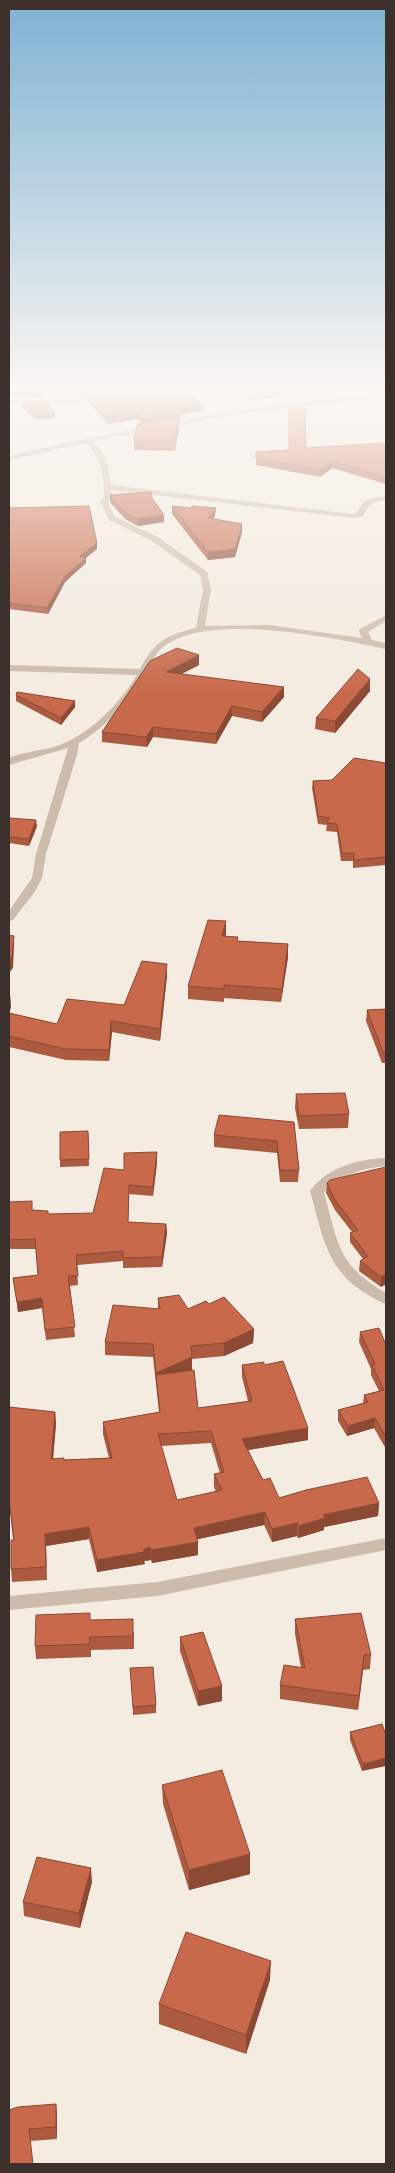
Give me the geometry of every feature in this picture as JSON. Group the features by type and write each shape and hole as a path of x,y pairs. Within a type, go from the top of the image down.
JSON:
{"street":[{"path":"107,490 105,505 112,518 155,539 204,574 207,589 200,629"},
{"path":"136,490 354,516 360,514 363,504 366,502 386,498"},
{"path":"368,642 363,631 386,618"},
{"path":"9,762 26,755 54,751 74,742 122,703 161,644 200,629 247,628 299,631 386,646"},
{"path":"9,668 142,672"},
{"path":"9,918 30,891 37,878 41,854 72,755 74,742"},
{"path":"386,1162 355,1164 328,1180 317,1191 333,1245 344,1268 362,1284 386,1299"},
{"path":"9,1603 157,1589 386,1544"}],"building":[{"path":"151,492 152,498 164,515 138,519 124,512 110,495"},
{"path":"9,504 10,508 89,506 97,543 80,556 86,558 65,576 47,608 9,603"},
{"path":"172,506 216,508 208,518 242,524 235,549 208,552"},
{"path":"177,648 199,655 166,672 284,687 262,712 232,706 216,734 153,727 146,737 102,732 150,661"},
{"path":"358,669 370,679 335,721 316,718"},
{"path":"17,692 75,701 61,718 16,695"},
{"path":"354,758 386,763 386,857 354,860 354,853 342,853 337,824 327,823 329,818 318,816 313,781 332,780"},
{"path":"9,818 36,820 29,839 9,837"},
{"path":"208,920 226,921 222,936 238,937 237,941 288,944 282,989 224,985 224,989 188,986"},
{"path":"9,935 14,936 12,956 9,961"},
{"path":"142,961 167,964 160,1029 111,1021 109,1050 65,1049 9,1036 9,1013 57,1024 67,999 124,1005"},
{"path":"386,1009 386,1052 383,1052 367,1010"},
{"path":"345,1093 349,1114 299,1116 296,1094"},
{"path":"219,1115 294,1122 299,1170 280,1170 277,1141 214,1135"},
{"path":"88,1131 89,1159 60,1160 60,1132"},
{"path":"157,1152 153,1187 129,1185 128,1222 166,1224 162,1257 123,1258 123,1251 76,1255 78,1276 68,1276 75,1327 45,1330 42,1298 17,1302 13,1278 38,1275 35,1239 9,1240 9,1202 32,1201 32,1210 48,1211 48,1214 93,1213 104,1168 124,1170 124,1153"},
{"path":"386,1167 386,1274 381,1277 360,1261 368,1256 350,1233 358,1230 335,1200 327,1183 330,1180"},
{"path":"179,1295 188,1309 206,1301 209,1304 224,1297 254,1329 224,1343 191,1346 192,1357 156,1373 153,1344 105,1342 113,1305 160,1309 158,1298"},
{"path":"379,1328 386,1345 386,1437 375,1418 348,1426 338,1410 368,1402 364,1395 384,1390 372,1365 375,1364 360,1332"},
{"path":"283,1361 308,1428 242,1439 263,1480 270,1478 279,1498 306,1490 367,1477 379,1503 323,1515 325,1518 299,1526 297,1523 272,1529 265,1512 194,1528 198,1542 151,1550 150,1547 144,1549 144,1552 97,1560 89,1527 45,1534 46,1567 11,1569 11,1540 14,1540 9,1498 9,1407 55,1412 51,1459 112,1458 103,1422 160,1412 156,1375 194,1370 198,1408 252,1401 242,1365 264,1362 264,1365","holes":["211,1431 224,1472 214,1474 222,1490 177,1500 158,1434"]},
{"path":"90,1613 90,1620 133,1619 133,1636 90,1637 90,1644 35,1646 36,1615"},
{"path":"361,1613 371,1655 364,1655 359,1696 280,1685 284,1665 305,1668 295,1619"},
{"path":"203,1632 222,1686 198,1691 180,1637"},
{"path":"153,1667 156,1705 133,1707 130,1668"},
{"path":"382,1724 386,1735 386,1758 363,1764 350,1732"},
{"path":"222,1770 250,1854 189,1870 162,1785"},
{"path":"37,1857 91,1868 79,1913 23,1902"},
{"path":"186,1932 271,1961 246,2035 159,2004"},
{"path":"56,2104 56,2127 29,2129 33,2164 9,2164 9,2110 18,2107"}]}
